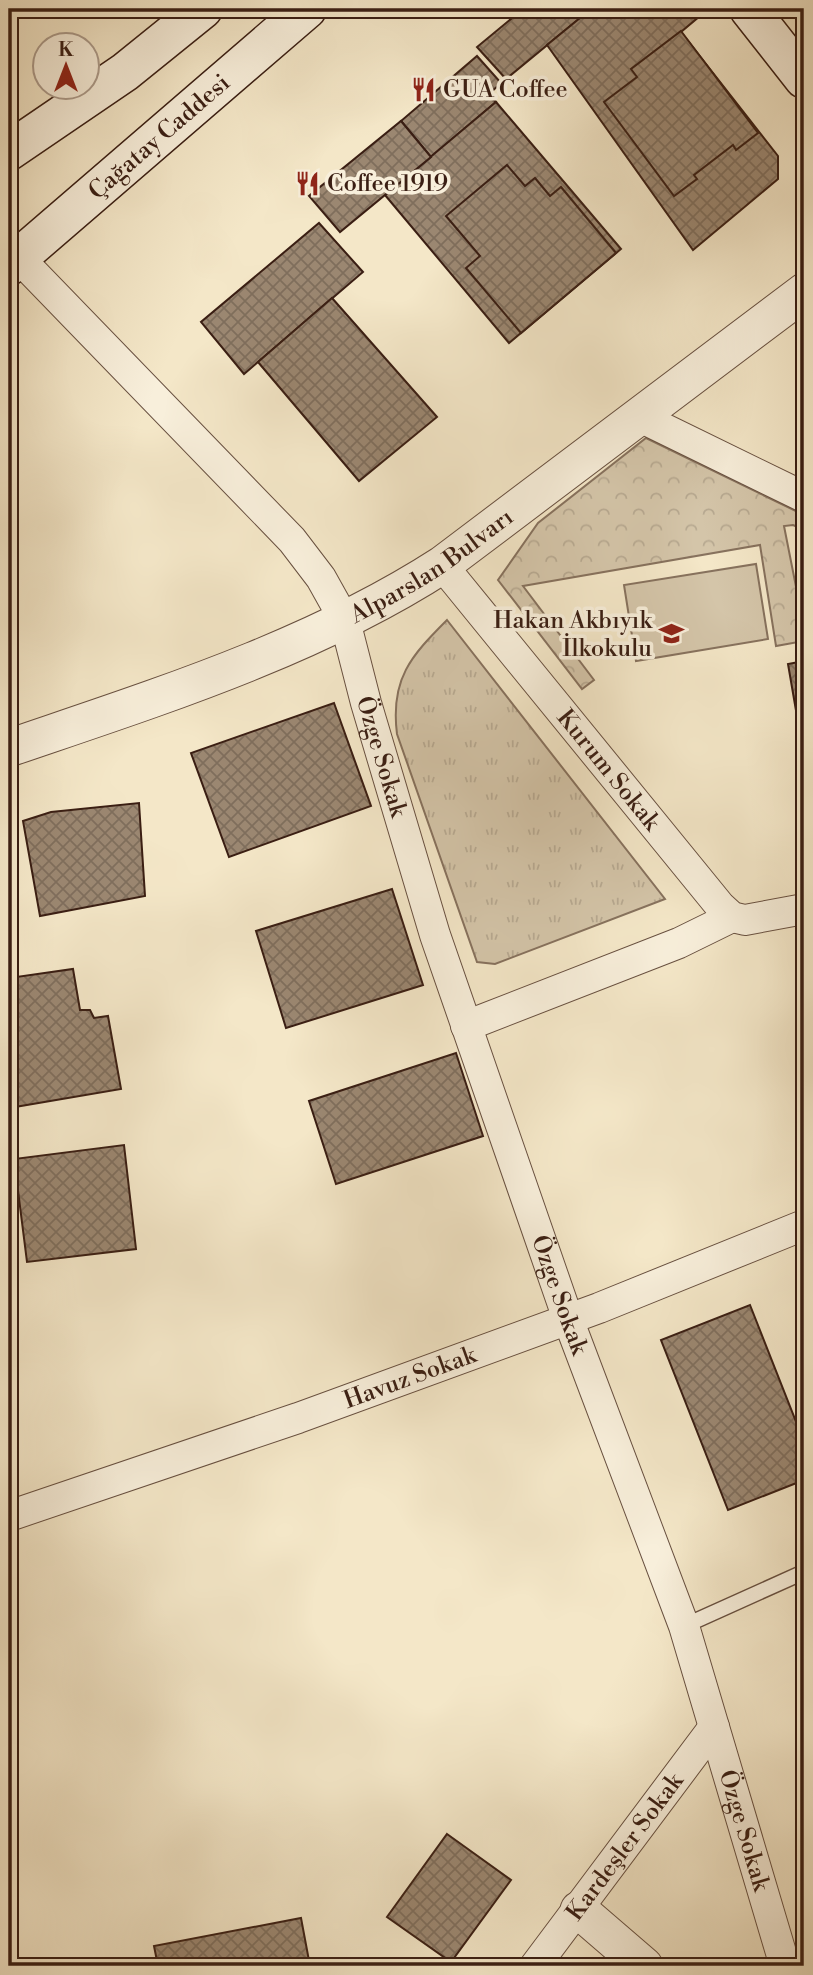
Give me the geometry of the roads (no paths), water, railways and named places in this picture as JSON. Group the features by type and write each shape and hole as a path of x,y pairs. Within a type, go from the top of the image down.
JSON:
{"main road":[{"path":"9,151 125,72 203,9"},
{"name":"Çağatay Caddesi","path":"14,262 307,9"},
{"path":"749,9 804,79"}],"street":[{"name":"Özge Sokak","path":"14,262 292,540 321,578 345,621 366,703 466,1026 568,1319 684,1626 785,1966"},
{"name":"Alparslan Bulvarı","path":"9,748 214,675 345,621 399,593 442,565 804,292"},
{"path":"638,416 804,497"},
{"name":"Kurum Sokak","path":"442,565 720,906 732,917"},
{"path":"466,1026 679,943 732,917 746,920 804,909"},
{"name":"Havuz Sokak","path":"9,1516 298,1418 568,1319 804,1225"},
{"name":"Kardeşler Sokak","path":"536,1966 714,1727"},
{"path":"579,1909 643,1966"}],"lane":[{"path":"684,1626 804,1572"}],"place":[{"name":"GUA Coffee","path":"423,89"},
{"name":"Coffee 1919","path":"307,183"},
{"name":"Hakan Akbıyık İlkokulu","path":"672,634"}]}
